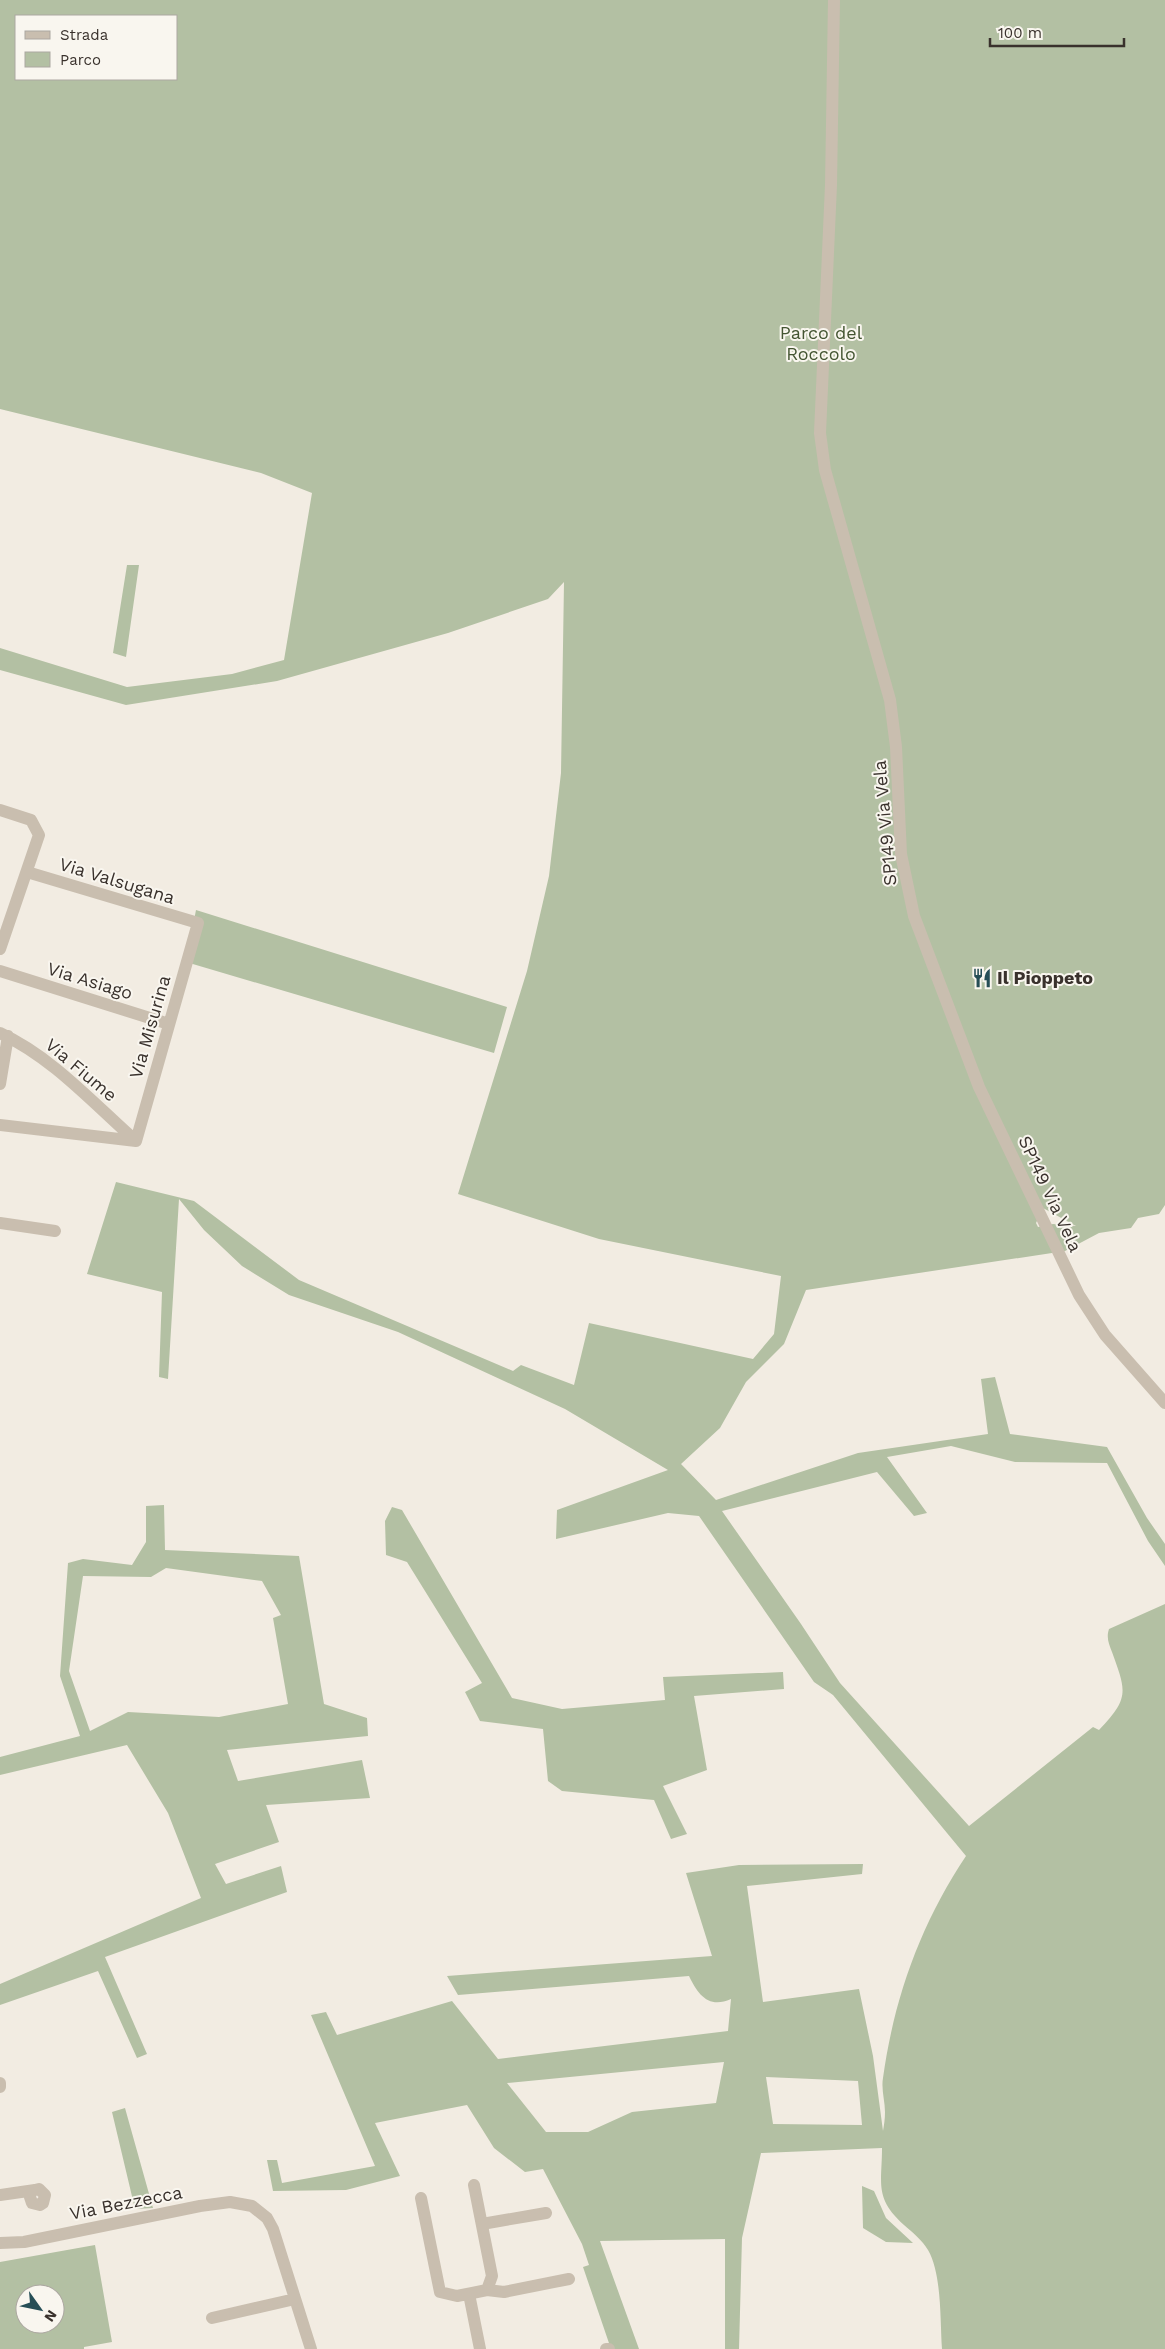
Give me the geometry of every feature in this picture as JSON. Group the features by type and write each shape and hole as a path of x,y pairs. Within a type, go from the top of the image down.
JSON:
{"street":[{"name":"SP149 Via Vela","path":"834,0 831,185 820,432 822,454 890,700 896,747 902,854 910,901 979,1087 1079,1295 1105,1334 1165,1403"},
{"path":"0,810 31,820 39,835 0,949"},
{"name":"Via Valsugana","path":"27,872 198,923"},
{"name":"Via Misurina","path":"136,1141 198,923"},
{"name":"Via Asiago","path":"0,971 169,1024"},
{"path":"0,1084 4,1034"},
{"name":"Via Fiume","path":"4,1034 34,1052 63,1075 136,1141"},
{"path":"0,1125 136,1141"},
{"path":"0,1223 55,1232"},
{"path":"474,2185 492,2276 487,2290"},
{"path":"0,2195 28,2190"},
{"path":"422,2198 440,2292 457,2296 487,2290 504,2292 569,2279"},
{"name":"Via Bezzecca","path":"0,2243 24,2242 215,2204 238,2202 258,2210 267,2218 273,2229 295,2299"},
{"path":"482,2224 546,2213"},
{"path":"469,2294 480,2349"},
{"path":"212,2318 295,2299 311,2349"}],"green space":[{"name":"Parco del Roccolo","path":"0,0 1165,0 1165,1205 1159,1214 1138,1218 1131,1228 1099,1233 1065,1251 806,1290 784,1344 746,1382 720,1428 681,1464 716,1500 858,1453 988,1434 981,1379 995,1377 1010,1434 1107,1447 1147,1518 1165,1544 1165,1566 1148,1541 1107,1463 1015,1462 951,1446 887,1457 927,1513 914,1516 877,1472 722,1511 840,1683 969,1826 1093,1727 1099,1730 1109,1719 1120,1702 1122,1685 1108,1641 1109,1629 1165,1604 1165,2349 942,2349 938,2284 933,2260 923,2243 888,2207 884,2198 881,2181 882,2148 761,2153 742,2238 739,2349 725,2349 725,2239 600,2241 639,2349 611,2349 583,2267 589,2265 582,2244 543,2169 525,2172 494,2148 467,2105 375,2123 400,2176 346,2190 273,2191 267,2160 277,2160 282,2183 375,2166 311,2015 326,2012 337,2035 452,2001 498,2059 728,2031 731,1999 723,2002 710,2001 700,1994 689,1976 458,1995 447,1976 712,1956 686,1873 739,1865 863,1864 862,1874 747,1886 763,2002 859,1989 873,2056 883,2131 885,2112 883,2078 894,2019 902,1990 923,1935 950,1881 966,1856 833,1695 814,1682 699,1516 668,1513 556,1539 557,1510 668,1470 565,1409 398,1332 289,1295 242,1266 204,1230 179,1199 168,1379 159,1377 162,1292 87,1274 116,1182 194,1201 299,1280 513,1371 521,1365 574,1385 589,1323 753,1359 774,1334 781,1276 599,1239 458,1194 527,971 549,876 561,773 564,582 548,599 448,633 277,681 126,705 0,670 0,648 127,687 232,674 284,660 312,493 261,473 0,409","holes":["1043,1208 1076,1226 1053,1224 1038,1227 1036,1223","724,2062 716,2103 632,2112 588,2132 546,2132 507,2083","766,2077 858,2081 862,2125 773,2124"]},
{"path":"127,565 139,565 126,657 113,653"},
{"path":"196,910 507,1007 494,1053 186,962"},
{"path":"164,1505 165,1550 299,1556 324,1704 367,1718 368,1736 227,1750 238,1781 362,1760 370,1798 266,1805 279,1842 215,1864 226,1884 281,1866 287,1892 105,1957 147,2054 137,2058 98,1971 0,2005 0,1984 201,1898 168,1813 127,1745 0,1775 0,1757 80,1736 60,1676 68,1563 83,1559 132,1565 146,1542 146,1506","holes":["166,1568 262,1581 281,1615 273,1618 288,1704 219,1717 128,1712 90,1731 69,1671 83,1576 151,1577"]},
{"path":"392,1507 402,1510 512,1698 562,1709 665,1700 663,1677 783,1672 784,1689 694,1696 707,1770 663,1786 687,1834 671,1839 654,1800 562,1791 548,1781 543,1729 480,1721 465,1692 482,1683 407,1562 386,1555 385,1521"},
{"path":"125,2108 153,2208 135,2209 112,2112"},
{"path":"862,2186 874,2191 886,2218 913,2243 886,2242 863,2228"},
{"path":"95,2245 112,2342 84,2347 84,2349 0,2349 0,2262"}],"place":[{"name":"Il Pioppeto","path":"982,978"}]}
